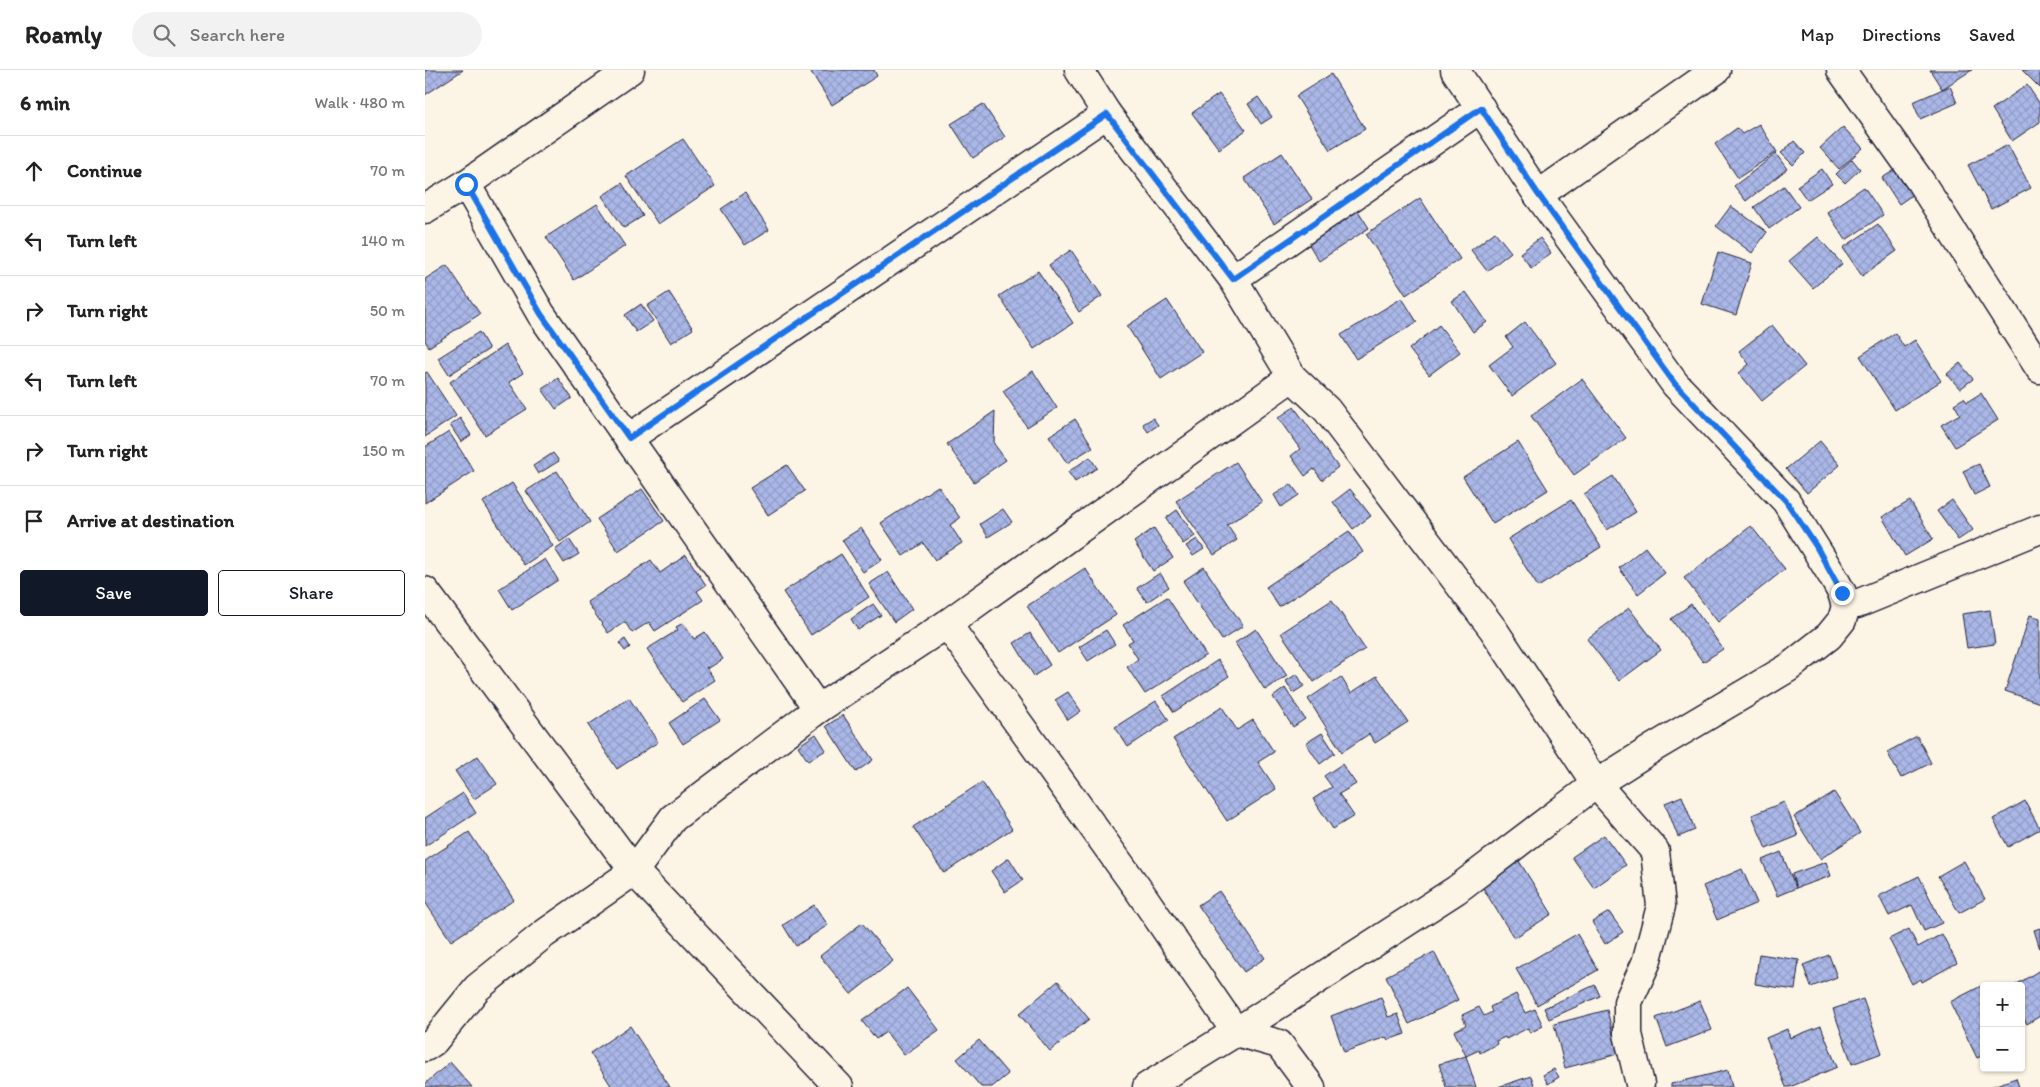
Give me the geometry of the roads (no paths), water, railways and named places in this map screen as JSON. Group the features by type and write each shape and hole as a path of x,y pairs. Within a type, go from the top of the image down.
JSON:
{"street":[{"path":"425,209 466,184 630,70"},
{"path":"1079,70 1107,114 1233,279 1292,377 1327,410 1493,629 1596,784 1655,851 1661,906 1646,963 1628,1002 1628,1034 1640,1084"},
{"path":"1147,1087 1456,890 1596,784 1788,668 1829,636 1842,620 1846,606 1842,593 1824,560 1786,501 1675,384 1538,194 1455,70"},
{"path":"1538,194 1716,70"},
{"path":"1841,70 1920,181 2040,369"},
{"path":"1233,279 1481,108"},
{"path":"629,438 1107,114"},
{"path":"466,184 541,314 819,709"},
{"path":"425,1048 434,1041 477,988 543,934 634,871 673,818 819,709 947,624 1292,377"},
{"path":"1846,606 1857,604 2040,529"},
{"path":"425,591 634,871 839,1087"},
{"path":"947,624 1140,892 1236,1032 1279,1044 1311,1087"}]}
